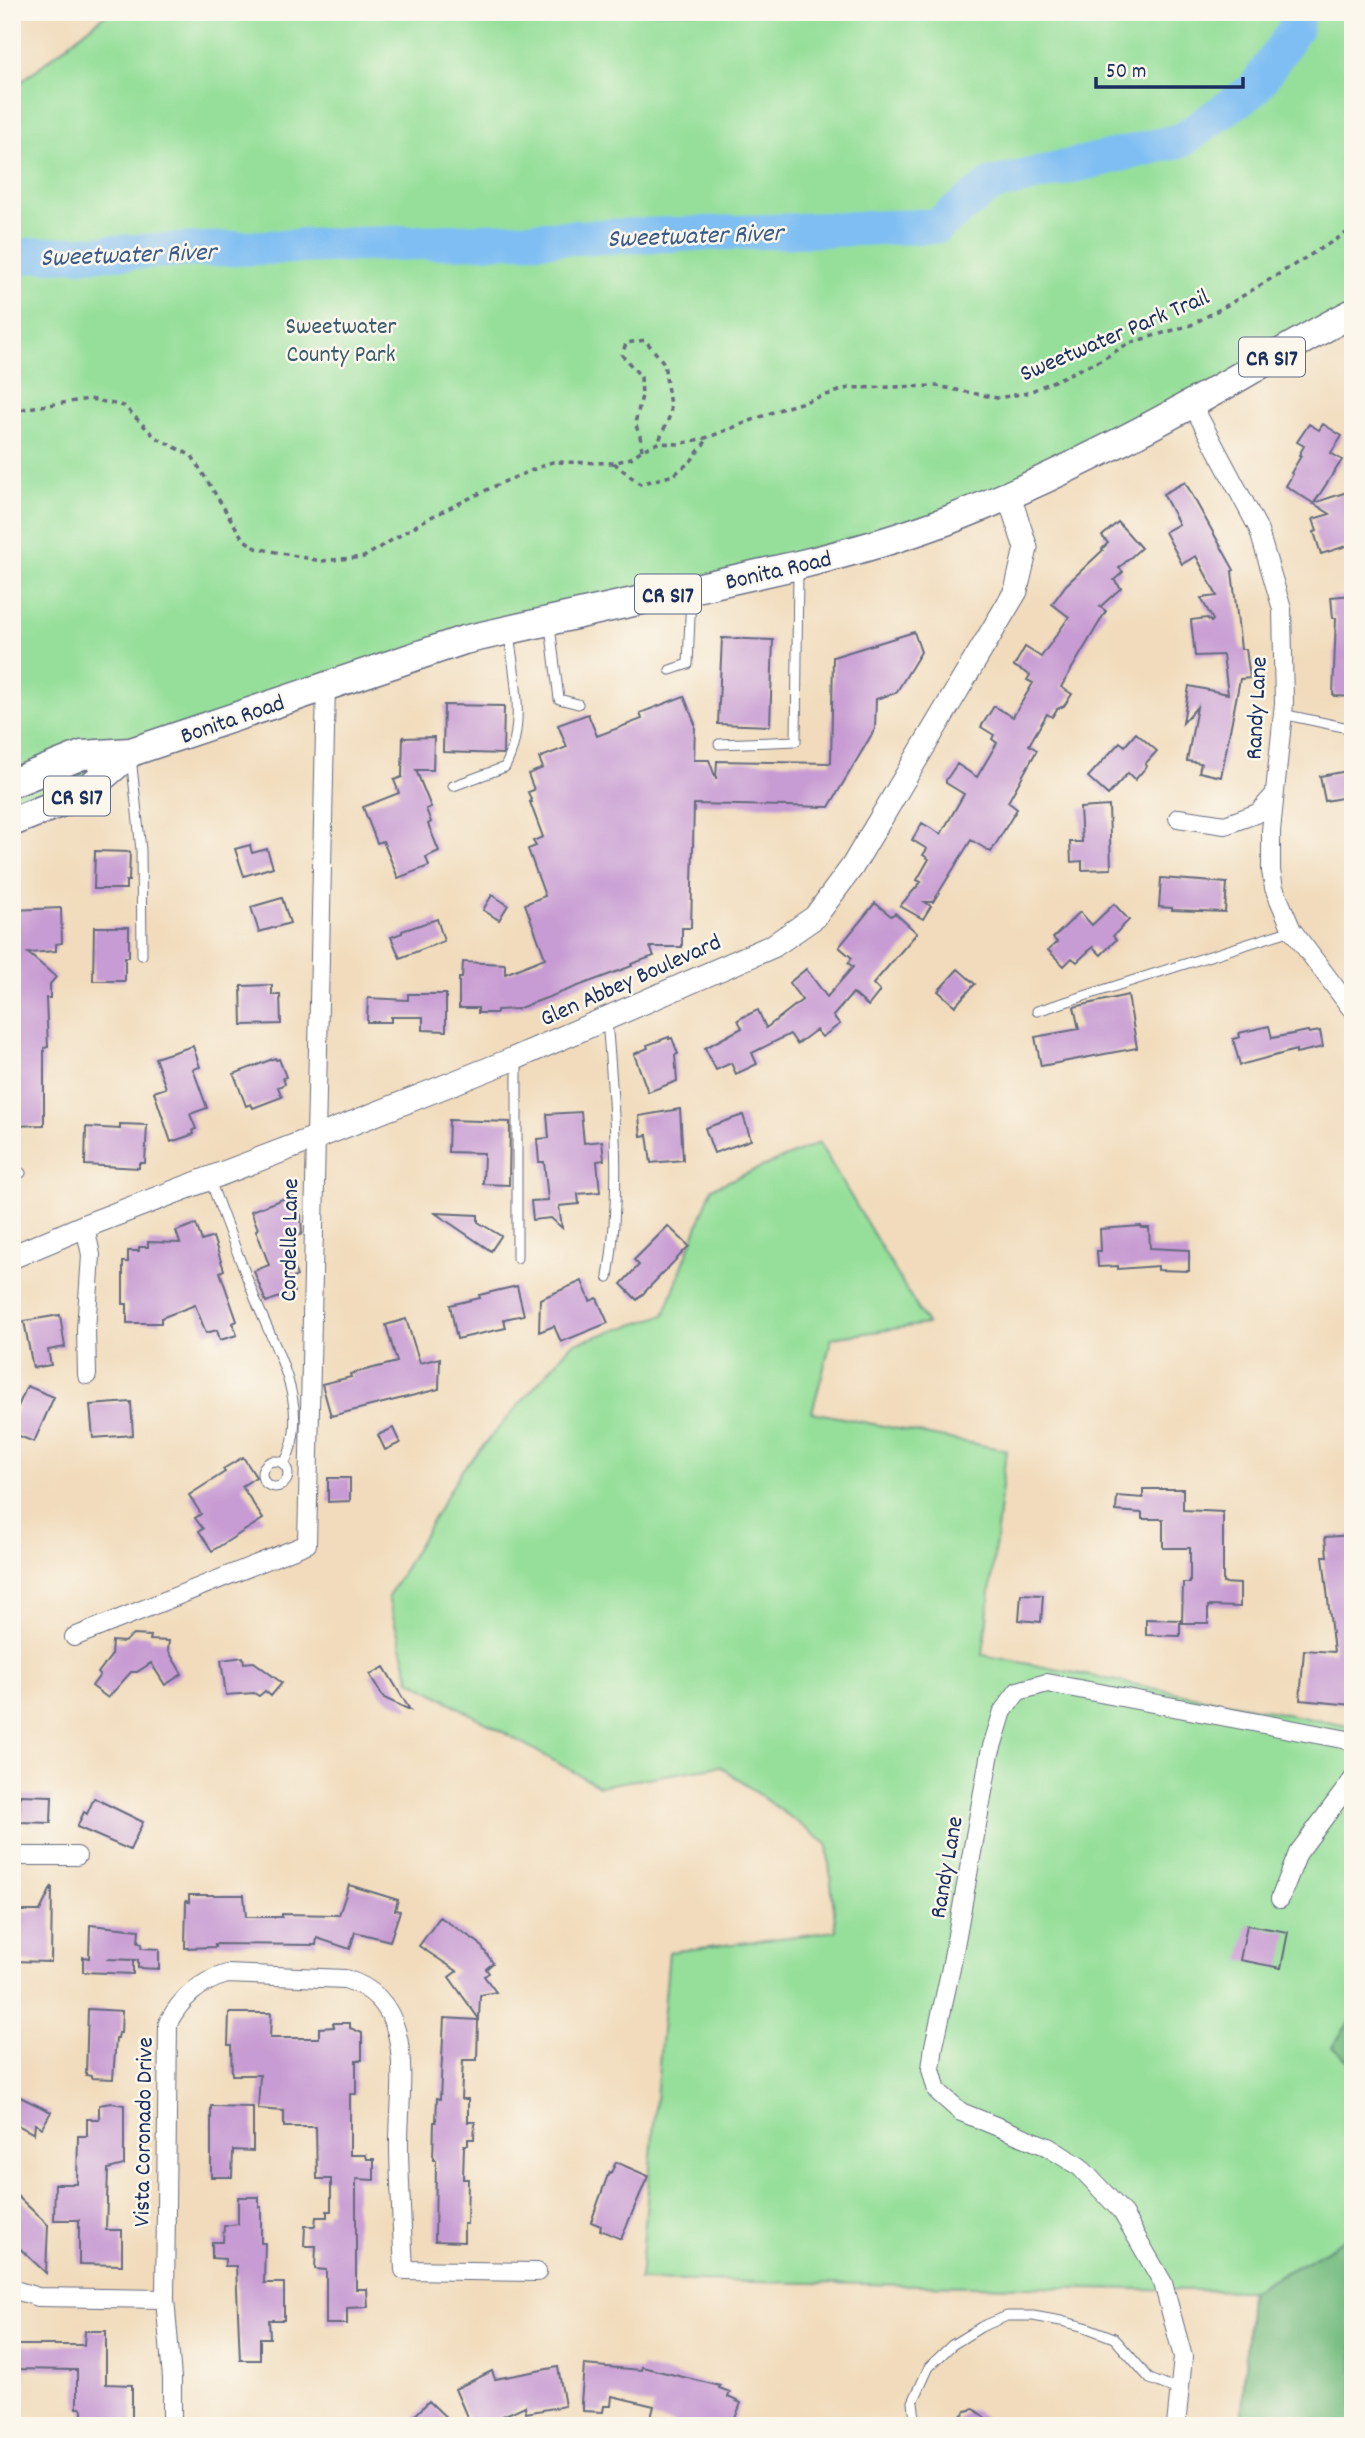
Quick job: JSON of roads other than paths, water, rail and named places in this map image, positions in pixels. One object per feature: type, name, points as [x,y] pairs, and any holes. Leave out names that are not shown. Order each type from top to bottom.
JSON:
[{"type":"main road","name":"Bonita Road","points":[[12,783],[82,755],[131,752],[464,640],[798,565],[944,522],[1009,496],[1085,459],[1192,404],[1320,329],[1353,313]]},
{"type":"main road","name":"Bonita Road","points":[[12,822],[82,794],[131,752]]},
{"type":"street","name":"Randy Lane","points":[[1192,404],[1258,528],[1282,609],[1282,714],[1271,831],[1271,871],[1274,888],[1292,930],[1353,1010]]},
{"type":"street","name":"Glen Abbey Boulevard","points":[[12,1258],[85,1226],[517,1058],[773,946],[815,917],[852,867],[1016,590],[1026,548],[1009,496]]},
{"type":"street","name":"Cordelle Lane","points":[[74,1637],[307,1544],[326,686]]},
{"type":"street","points":[[1178,818],[1225,825],[1258,813],[1274,795]]},
{"type":"street","points":[[85,1226],[91,1255],[86,1330],[87,1375]]},
{"type":"street","name":"Randy Lane","points":[[1176,2426],[1183,2357],[1163,2283],[1122,2212],[1080,2167],[1048,2147],[961,2112],[936,2091],[931,2069],[934,2046],[990,1753],[1003,1711],[1018,1691],[1047,1683],[1353,1741]]},
{"type":"street","points":[[1280,1899],[1298,1853],[1353,1779]]},
{"type":"street","points":[[12,1856],[77,1856]]},
{"type":"street","name":"Vista Coronado Drive","points":[[172,2426],[172,2378],[165,2300],[168,2023],[174,2010],[195,1988],[227,1974],[345,1979],[369,1989],[387,2008],[393,2020],[402,2064],[398,2149],[404,2270],[537,2272]]},
{"type":"street","points":[[12,2289],[38,2297],[165,2300]]},
{"type":"lane","points":[[719,744],[796,741],[798,565]]},
{"type":"lane","points":[[670,670],[688,664],[691,589]]},
{"type":"lane","points":[[550,621],[559,699],[578,704]]},
{"type":"lane","points":[[453,786],[505,767],[512,754],[517,732],[515,682],[508,630]]},
{"type":"lane","points":[[1282,714],[1353,729]]},
{"type":"lane","points":[[131,752],[141,850],[142,955]]},
{"type":"lane","points":[[1037,1011],[1292,930]]},
{"type":"lane","points":[[607,1018],[615,1121],[613,1244],[608,1277]]},
{"type":"lane","points":[[517,1058],[517,1258]]},
{"type":"lane","points":[[209,1178],[288,1379],[295,1427],[293,1448],[284,1464]]},
{"type":"lane","points":[[916,2426],[913,2402],[929,2367],[951,2345],[981,2327],[1007,2316],[1033,2316],[1061,2321],[1114,2338],[1150,2379],[1180,2392]]},
{"type":"waterway","name":"Sweetwater River","points":[[12,261],[31,255],[937,226],[991,185],[1182,140],[1254,89],[1295,29],[1298,12]]},
{"type":"park label","name":"Sweetwater County Park","points":[[341,339]]}]
